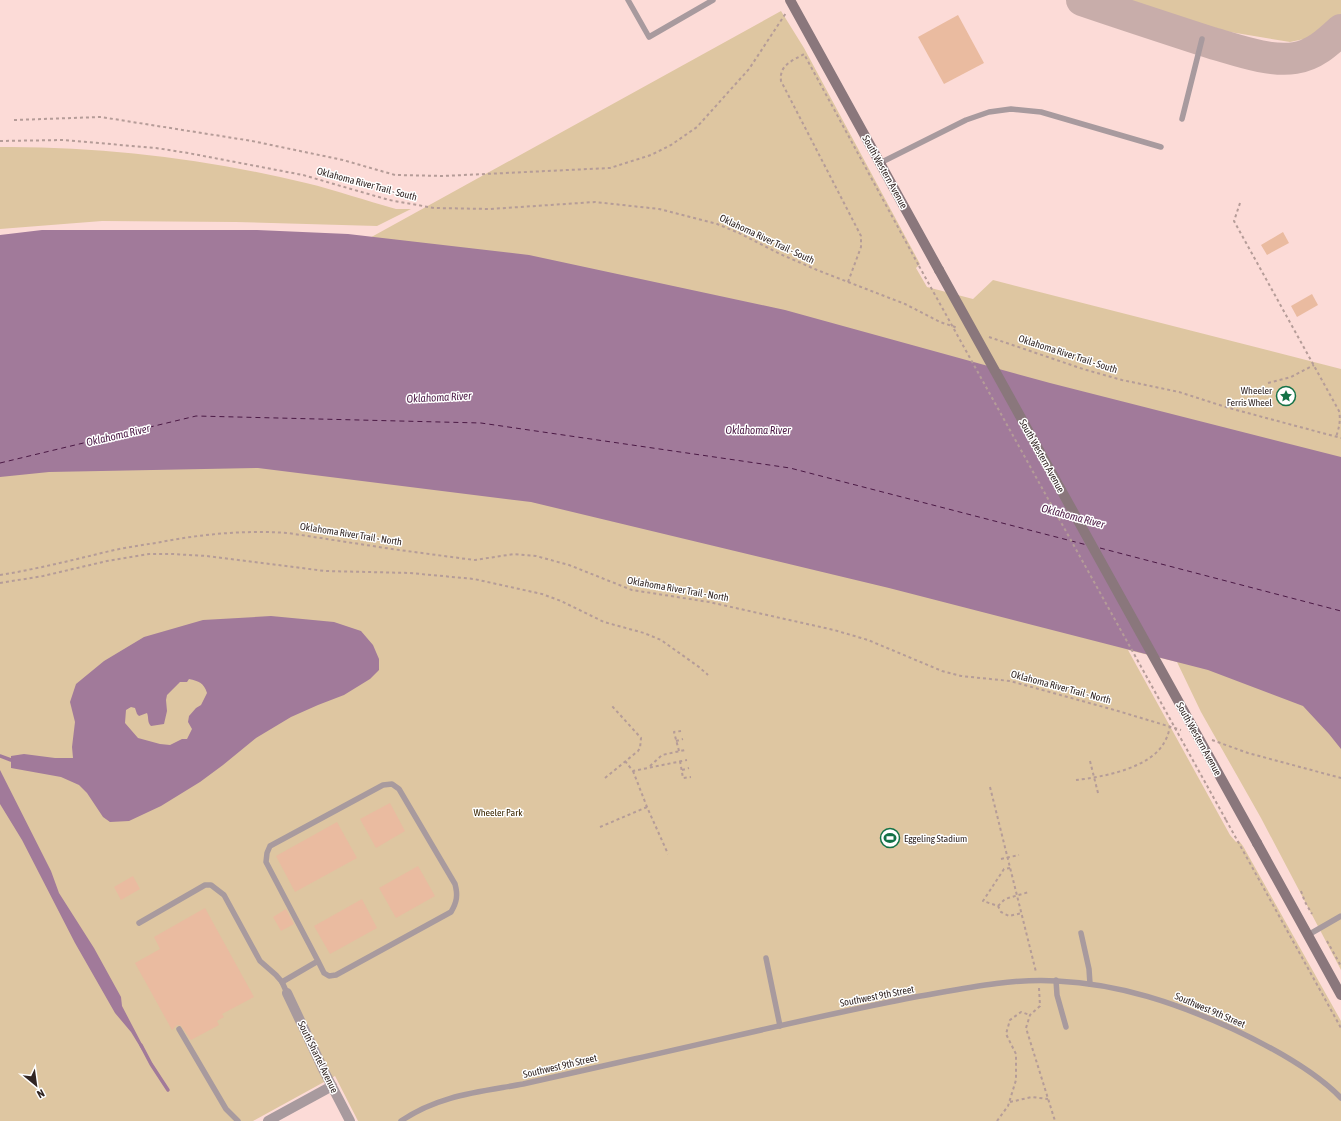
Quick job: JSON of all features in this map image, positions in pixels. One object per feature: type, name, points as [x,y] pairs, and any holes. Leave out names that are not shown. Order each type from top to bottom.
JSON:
[{"type":"main road","name":"South Western Avenue","points":[[791,2],[1341,995]]},
{"type":"street","name":"South Shartel Avenue","points":[[287,993],[350,1121]]},
{"type":"street","points":[[268,1121],[332,1086]]},
{"type":"lane","points":[[628,0],[649,37],[713,0]]},
{"type":"lane","points":[[1182,119],[1202,40]]},
{"type":"lane","points":[[880,163],[966,120],[989,112],[1011,109],[1041,112],[1161,147]]},
{"type":"lane","points":[[383,784],[392,784],[399,789],[455,884],[457,894],[456,904],[451,912],[336,974],[329,976],[324,973],[318,961],[266,862],[267,853],[270,846],[383,784]]},
{"type":"lane","points":[[139,923],[205,885],[211,885],[224,895],[260,961],[282,982],[287,993]]},
{"type":"lane","points":[[1308,935],[1341,916]]},
{"type":"lane","points":[[1081,933],[1089,969],[1090,984]]},
{"type":"lane","points":[[766,958],[780,1026]]},
{"type":"lane","points":[[282,982],[318,961]]},
{"type":"lane","name":"Southwest 9th Street","points":[[401,1121],[420,1109],[449,1098],[526,1083],[864,1007],[960,989],[1038,980],[1056,980],[1090,984],[1136,992],[1160,999],[1217,1022],[1277,1051],[1306,1070],[1341,1098]]},
{"type":"lane","points":[[1056,980],[1057,995],[1066,1027]]},
{"type":"lane","points":[[179,1029],[226,1109],[238,1121]]},
{"type":"path","points":[[14,120],[100,118],[252,141],[343,160],[395,174],[443,176],[610,168],[651,155],[671,145],[697,127],[749,69],[791,2]]},
{"type":"path","points":[[848,282],[861,247],[861,236],[781,81],[781,72],[785,65],[804,54],[918,266],[1341,1028]]},
{"type":"path","name":"Oklahoma River Trail - South","points":[[0,141],[63,140],[156,148],[303,175],[389,200],[434,208],[496,209],[595,202],[659,209],[717,224],[740,233],[801,263],[905,304],[940,322],[962,329]]},
{"type":"path","points":[[1240,203],[1234,221],[1339,411],[1341,417],[1336,437]]},
{"type":"path","name":"Oklahoma River Trail - South","points":[[984,335],[1083,369],[1122,380],[1179,392],[1229,408],[1341,438]]},
{"type":"path","points":[[1268,383],[1291,377],[1314,365]]},
{"type":"path","name":"Oklahoma River Trail - North","points":[[0,575],[40,568],[110,551],[174,539],[238,533],[288,533],[475,560],[524,554],[555,560],[632,590],[709,602],[834,630],[868,640],[942,671],[961,676],[1010,681],[1185,731]]},
{"type":"path","points":[[0,583],[43,576],[114,560],[149,554],[207,556],[325,570],[410,573],[474,579],[542,594],[561,601],[604,622],[644,633],[662,640],[708,675]]},
{"type":"path","points":[[605,778],[638,751],[641,738],[612,706]]},
{"type":"path","points":[[1076,780],[1122,770],[1145,760],[1165,741],[1170,726]]},
{"type":"path","points":[[679,751],[674,732],[681,731]]},
{"type":"path","points":[[676,741],[683,739]]},
{"type":"path","points":[[1208,739],[1248,753],[1341,778]]},
{"type":"path","points":[[649,767],[662,755],[685,750]]},
{"type":"path","points":[[633,771],[687,760]]},
{"type":"path","points":[[680,761],[683,778],[691,777]]},
{"type":"path","points":[[1090,761],[1098,793]]},
{"type":"path","points":[[625,762],[633,771],[668,854]]},
{"type":"path","points":[[682,770],[689,768]]},
{"type":"path","points":[[990,787],[1038,980],[1040,1006],[1030,1015],[1026,1028],[1055,1121]]},
{"type":"path","points":[[600,827],[647,806]]},
{"type":"path","points":[[1001,859],[1019,855]]},
{"type":"path","points":[[1010,868],[1004,869],[983,901],[998,906],[1001,912],[1009,916],[1022,913]]},
{"type":"path","points":[[1302,891],[1305,902],[1312,914]]},
{"type":"path","points":[[998,906],[1005,899],[1028,892]]},
{"type":"path","points":[[1327,941],[1341,966]]},
{"type":"path","points":[[997,1121],[1010,1102],[1016,1080],[1016,1054],[1006,1034],[1010,1020],[1021,1012],[1030,1015]]},
{"type":"path","points":[[1010,1102],[1032,1097],[1048,1099]]},
{"type":"green space","points":[[1116,0],[1341,0],[1341,14],[1309,38],[1290,42],[1194,26]]},
{"type":"green space","name":"Wheeler Park","points":[[781,11],[804,48],[920,264],[916,268],[927,287],[973,299],[993,280],[1341,369],[1341,970],[1261,818],[1201,712],[1177,662],[1128,650],[1230,835],[1236,842],[1239,841],[1243,846],[1341,1021],[1341,1121],[358,1121],[335,1076],[253,1121],[0,1121],[0,442]]},
{"type":"green space","points":[[0,147],[77,149],[192,161],[230,167],[306,183],[396,209],[411,209],[377,226],[236,222],[102,221],[0,229]]},
{"type":"water","name":"Oklahoma River","points":[[42,230],[257,230],[348,234],[529,255],[785,310],[1050,383],[1341,457],[1341,749],[1303,706],[1208,670],[889,588],[531,502],[258,468],[49,472],[0,477],[0,235]]},
{"type":"water","points":[[271,616],[334,622],[361,631],[373,645],[379,659],[379,670],[370,679],[344,695],[291,717],[256,738],[200,782],[161,806],[129,821],[110,822],[103,817],[87,793],[79,785],[61,777],[11,768],[11,756],[24,754],[55,758],[73,758],[72,747],[75,722],[70,702],[76,684],[104,661],[144,637],[203,620]],"holes":[[[189,679],[203,685],[207,693],[201,705],[189,716],[188,722],[192,729],[187,739],[182,739],[170,745],[138,738],[125,723],[126,710],[131,707],[135,708],[139,716],[147,713],[151,726],[164,724],[167,711],[167,695],[180,682],[187,682]]]},
{"type":"water","points":[[0,770],[51,871],[59,893],[94,948],[121,997],[122,1006],[144,1048],[142,1050],[131,1032],[115,1013],[75,943],[22,840],[0,804]]},
{"type":"building","points":[[958,15],[984,63],[944,84],[918,37]]},
{"type":"building","points":[[1283,232],[1289,243],[1267,255],[1261,245]]},
{"type":"building","points":[[1312,294],[1318,305],[1297,317],[1291,306]]},
{"type":"building","points":[[390,803],[405,831],[376,848],[360,819]]},
{"type":"building","points":[[337,822],[357,858],[295,892],[276,856]]},
{"type":"building","points":[[418,866],[435,896],[396,918],[379,888]]},
{"type":"building","points":[[133,876],[140,889],[121,900],[114,887]]},
{"type":"building","points":[[362,899],[377,928],[330,954],[314,926]]},
{"type":"building","points":[[205,908],[254,997],[222,1014],[224,1017],[217,1021],[219,1025],[191,1040],[181,1026],[177,1025],[172,1030],[135,963],[160,949],[154,937]]},
{"type":"building","points":[[286,909],[294,924],[281,931],[273,917]]},
{"type":"waterway","points":[[0,756],[11,760]]},
{"type":"waterway","points":[[141,1045],[151,1064],[168,1090]]},
{"type":"ferry route","points":[[0,463],[196,416],[481,423],[790,468],[1087,545]]},
{"type":"ferry route","points":[[1100,548],[1341,611]]},
{"type":"taxiway","points":[[1082,0],[1212,43],[1264,57],[1285,59],[1308,54],[1325,44],[1341,30]]},
{"type":"place","name":"Wheeler Ferris Wheel","points":[[1286,396]]},
{"type":"place","name":"Eggeling Stadium","points":[[890,838]]}]
